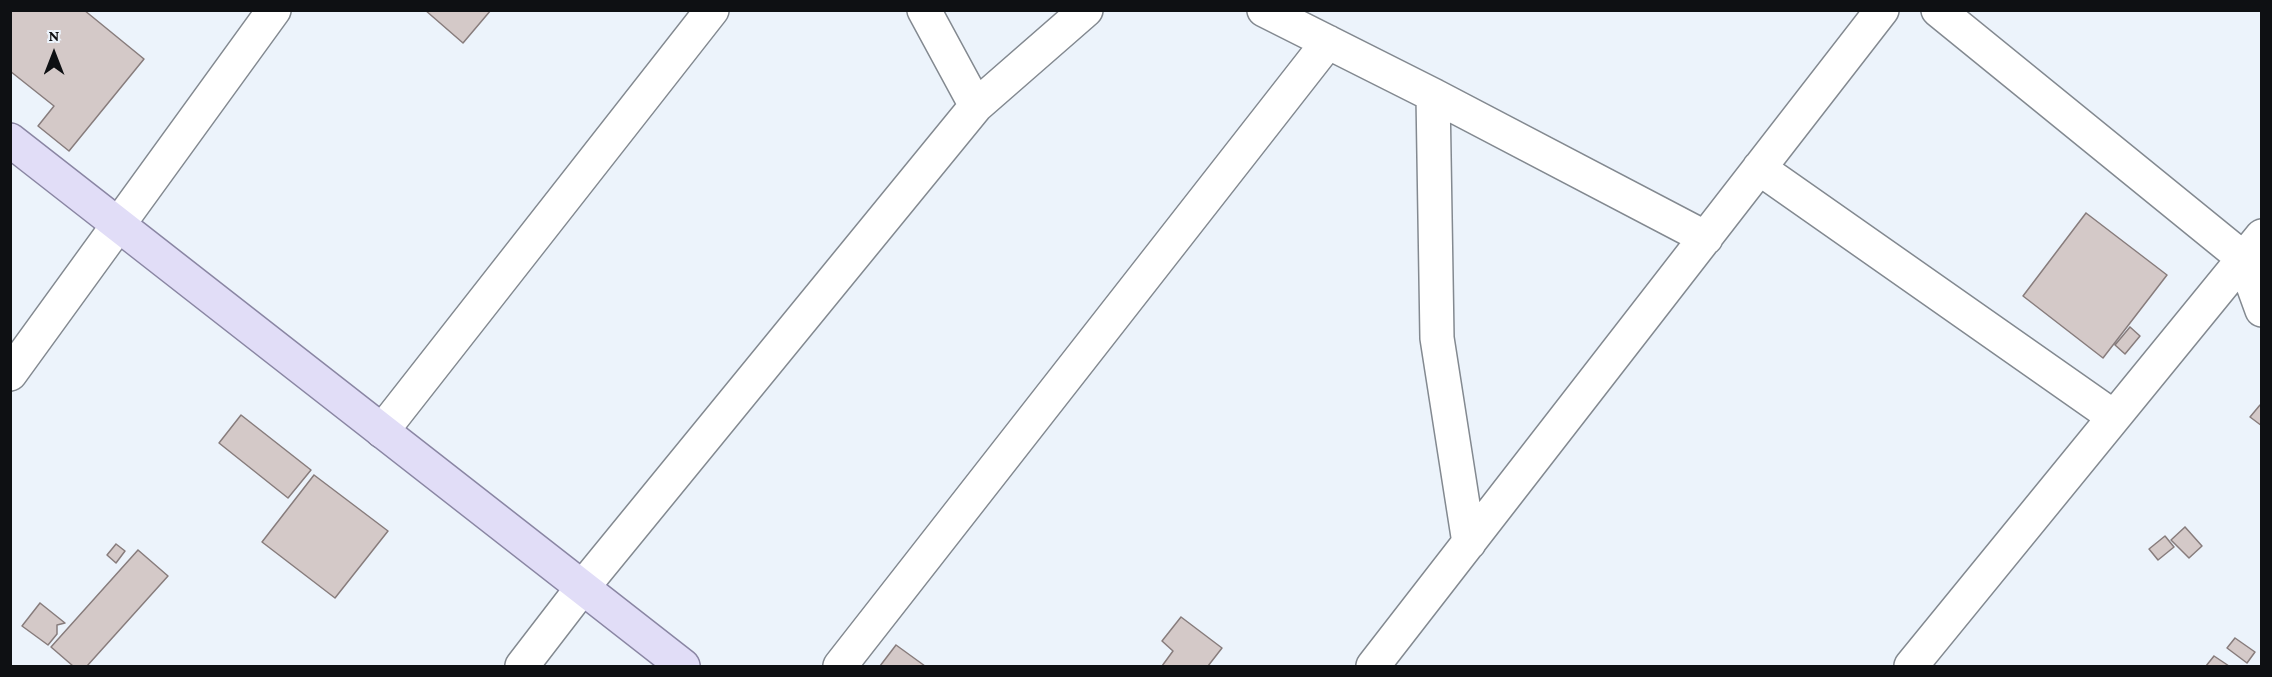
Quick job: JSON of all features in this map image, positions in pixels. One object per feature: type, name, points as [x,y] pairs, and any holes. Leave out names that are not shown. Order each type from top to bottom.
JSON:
[{"type":"main road","points":[[10,140],[683,666]]},
{"type":"street","points":[[10,374],[273,10]]},
{"type":"street","points":[[382,431],[712,10]]},
{"type":"street","points":[[924,10],[976,106]]},
{"type":"street","points":[[522,666],[582,588],[976,106],[1086,10]]},
{"type":"street","points":[[1263,10],[1433,94],[1706,237]]},
{"type":"street","points":[[1373,666],[1882,10]]},
{"type":"street","points":[[1938,10],[2252,247],[2262,310]]},
{"type":"street","points":[[840,666],[1328,42]]},
{"type":"street","points":[[1433,94],[1437,338],[1469,543]]},
{"type":"street","points":[[1759,168],[2114,417]]},
{"type":"street","points":[[1911,666],[2252,247]]},
{"type":"building","points":[[10,10],[84,10],[144,59],[69,151],[38,126],[54,106],[10,71]]},
{"type":"building","points":[[425,10],[491,10],[463,43]]},
{"type":"building","points":[[2086,213],[2167,275],[2103,358],[2023,296]]},
{"type":"building","points":[[2130,327],[2140,336],[2125,354],[2115,345]]},
{"type":"building","points":[[2260,405],[2262,406],[2262,426],[2250,417]]},
{"type":"building","points":[[241,415],[311,470],[288,498],[219,443]]},
{"type":"building","points":[[314,475],[388,531],[335,598],[262,542]]},
{"type":"building","points":[[2185,527],[2202,546],[2189,558],[2171,540]]},
{"type":"building","points":[[2165,536],[2174,547],[2158,560],[2149,549]]},
{"type":"building","points":[[116,544],[125,551],[116,563],[107,555]]},
{"type":"building","points":[[138,550],[168,576],[87,666],[73,666],[51,647]]},
{"type":"building","points":[[40,603],[65,623],[57,625],[57,634],[48,645],[22,626]]},
{"type":"building","points":[[1181,617],[1222,648],[1208,666],[1162,666],[1173,651],[1162,641]]},
{"type":"building","points":[[2235,638],[2255,652],[2247,663],[2227,648]]},
{"type":"building","points":[[896,645],[925,666],[880,666]]},
{"type":"building","points":[[2214,656],[2229,666],[2206,666]]}]
